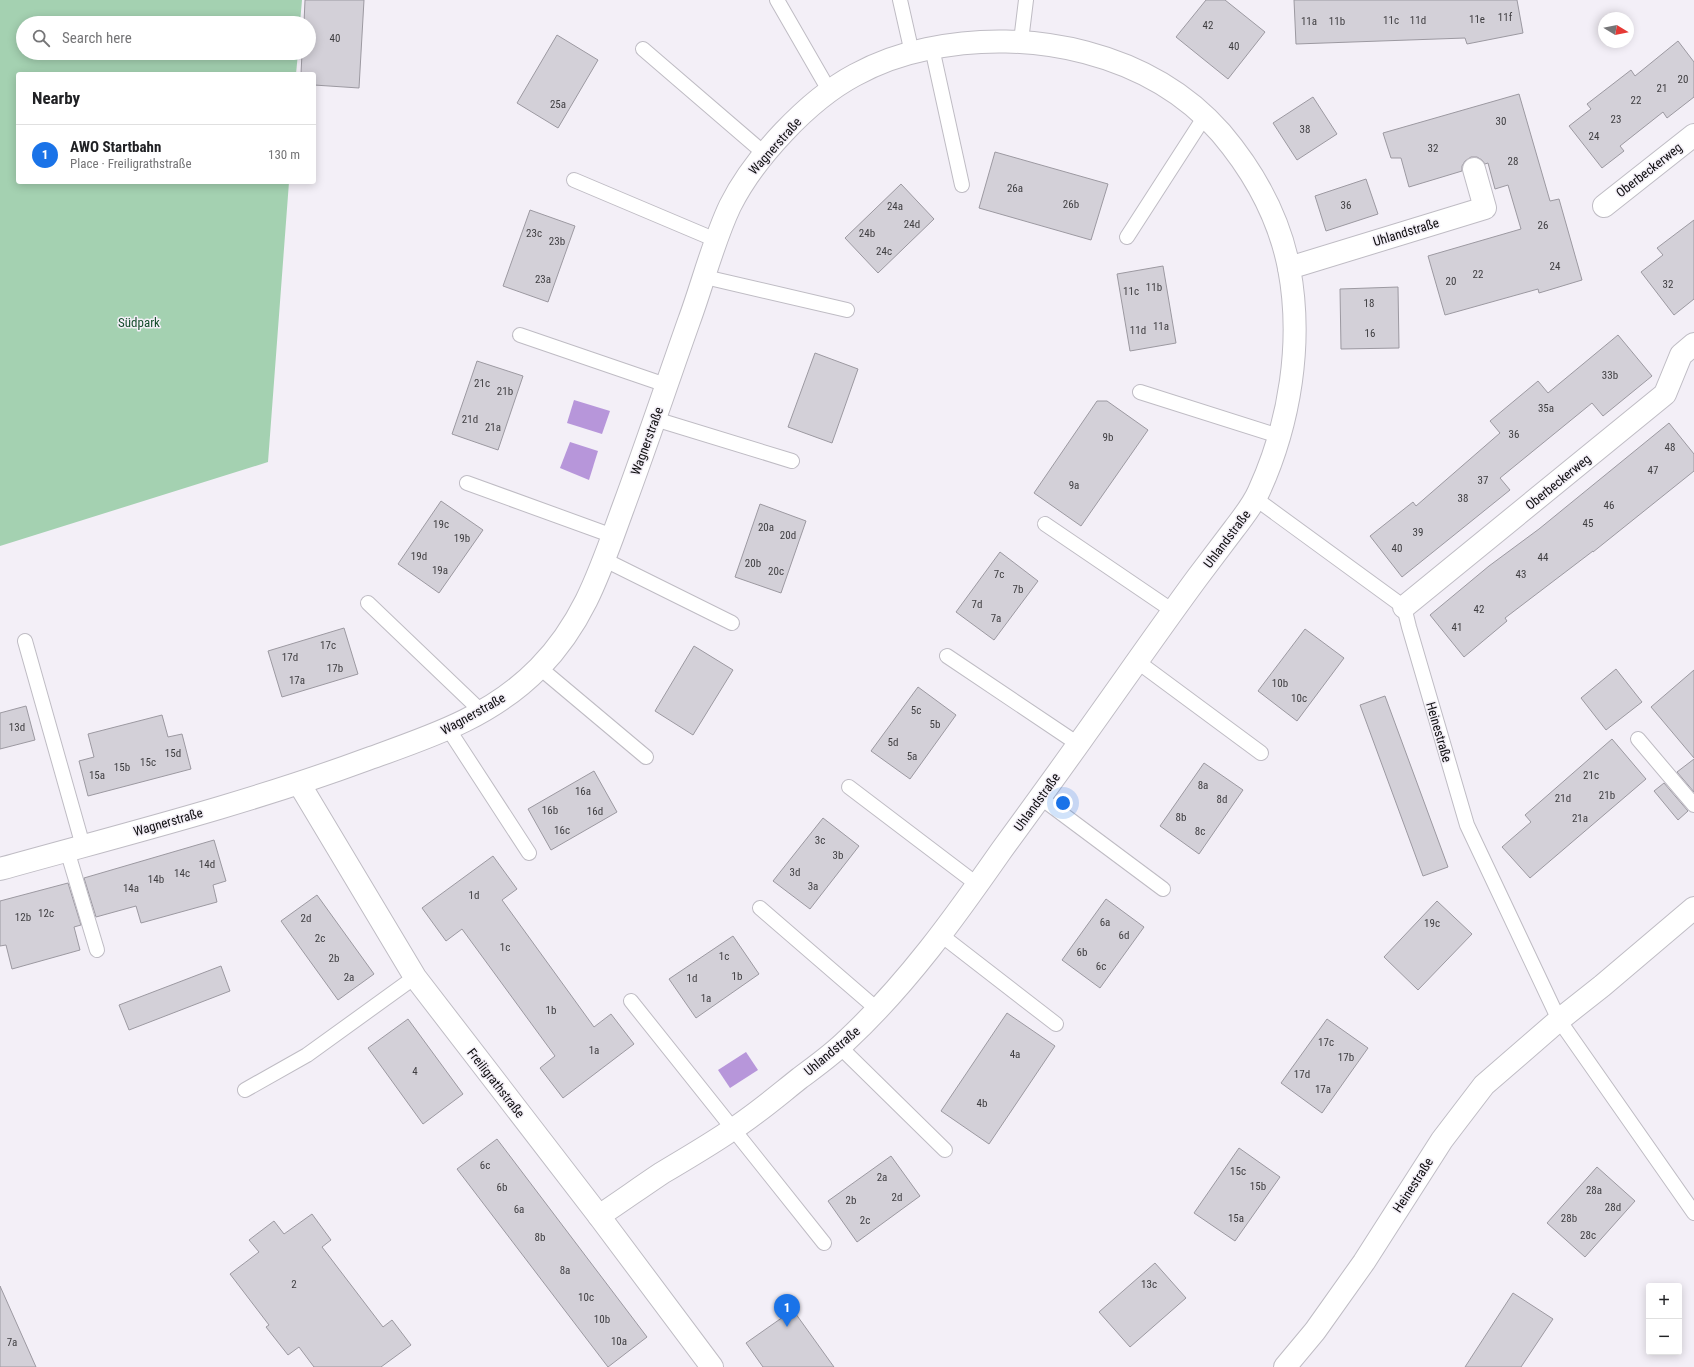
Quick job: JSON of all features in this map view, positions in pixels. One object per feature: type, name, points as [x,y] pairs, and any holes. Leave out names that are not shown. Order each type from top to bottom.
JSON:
[{"type":"street","name":"Wagnerstraße","points":[[0,869],[300,784],[449,730],[482,712],[513,692],[540,668],[562,642],[587,602],[605,560],[705,277],[716,240],[729,208],[747,177],[765,154],[798,118],[851,77],[882,63],[922,50],[980,42],[1021,41],[1064,47],[1104,57],[1155,80],[1183,98],[1205,116],[1225,138]]},
{"type":"street","name":"Oberbeckerweg","points":[[1604,206],[1694,135]]},
{"type":"street","name":"Uhlandstraße","points":[[599,1216],[659,1176],[734,1130],[840,1047],[878,1010],[941,935],[978,885],[1138,662],[1173,610],[1256,499],[1279,436],[1287,400],[1294,354],[1293,308],[1289,268],[1279,230],[1265,198],[1248,169],[1225,138]]},
{"type":"street","name":"Uhlandstraße","points":[[1289,268],[1485,208],[1474,169]]},
{"type":"street","name":"Oberbeckerweg","points":[[1404,607],[1665,394],[1681,355],[1694,344]]},
{"type":"street","name":"Freiligrathstraße","points":[[300,784],[415,977],[599,1216],[712,1367]]},
{"type":"street","name":"Heinestraße","points":[[1285,1367],[1315,1331],[1364,1262],[1442,1140],[1484,1085],[1559,1020],[1602,986],[1694,908]]},
{"type":"lane","points":[[777,0],[830,92]]},
{"type":"lane","points":[[900,0],[922,50],[962,185]]},
{"type":"lane","points":[[1021,41],[1026,0]]},
{"type":"lane","points":[[643,49],[765,154]]},
{"type":"lane","points":[[1127,237],[1205,116]]},
{"type":"lane","points":[[574,180],[716,240]]},
{"type":"lane","points":[[705,277],[847,310]]},
{"type":"lane","points":[[520,335],[666,385]]},
{"type":"lane","points":[[1140,392],[1279,436]]},
{"type":"lane","points":[[655,419],[792,461]]},
{"type":"lane","points":[[468,482],[613,536]]},
{"type":"lane","points":[[1256,499],[1404,607]]},
{"type":"lane","points":[[1045,524],[1173,610]]},
{"type":"lane","points":[[605,560],[732,623]]},
{"type":"lane","points":[[368,603],[482,712]]},
{"type":"lane","name":"Heinestraße","points":[[1404,607],[1466,825],[1559,1020],[1694,1213]]},
{"type":"lane","points":[[25,641],[75,848],[97,950]]},
{"type":"lane","points":[[947,656],[1078,744]]},
{"type":"lane","points":[[1138,662],[1261,753]]},
{"type":"lane","points":[[540,668],[646,757]]},
{"type":"lane","points":[[449,730],[529,853]]},
{"type":"lane","points":[[1638,739],[1694,805]]},
{"type":"lane","points":[[848,787],[978,885]]},
{"type":"lane","points":[[1041,798],[1163,889]]},
{"type":"lane","points":[[760,908],[878,1010]]},
{"type":"lane","points":[[941,935],[1056,1024]]},
{"type":"lane","points":[[245,1090],[307,1055],[415,977]]},
{"type":"lane","points":[[631,1001],[824,1243]]},
{"type":"lane","points":[[840,1047],[945,1150]]},
{"type":"green space","name":"Südpark","points":[[0,0],[302,0],[301,16],[16,16],[16,60],[297,60],[296,72],[16,72],[16,184],[289,184],[268,462],[0,546]]},
{"type":"shaded area","points":[[574,400],[610,411],[602,434],[567,423]]},
{"type":"shaded area","points":[[570,442],[598,451],[589,480],[560,468]]},
{"type":"shaded area","points":[[746,1052],[758,1070],[730,1088],[718,1070]]},
{"type":"building","points":[[305,0],[364,0],[359,88],[316,85],[316,72],[301,72],[302,60],[316,60],[316,16],[304,16]]},
{"type":"building","points":[[1206,0],[1225,0],[1265,32],[1228,79],[1176,37]]},
{"type":"building","points":[[1294,0],[1517,0],[1523,33],[1467,44],[1465,38],[1296,44]]},
{"type":"building","points":[[557,35],[598,60],[558,128],[517,103]]},
{"type":"building","points":[[1678,41],[1694,62],[1694,97],[1667,118],[1663,112],[1620,146],[1624,151],[1602,168],[1569,126],[1591,109],[1587,104],[1631,70],[1635,76]]},
{"type":"building","points":[[1519,94],[1550,201],[1559,199],[1582,280],[1539,293],[1538,289],[1445,315],[1428,256],[1521,229],[1508,185],[1495,189],[1488,163],[1485,164],[1477,157],[1471,157],[1465,161],[1462,166],[1462,171],[1409,187],[1401,158],[1391,158],[1383,133]]},
{"type":"building","points":[[1313,97],[1337,134],[1297,160],[1273,123]]},
{"type":"building","points":[[995,152],[1108,184],[1091,240],[979,208]]},
{"type":"building","points":[[1366,179],[1378,214],[1326,231],[1315,196]]},
{"type":"building","points":[[901,184],[934,219],[878,273],[845,238]]},
{"type":"building","points":[[530,210],[575,226],[548,302],[503,286]]},
{"type":"building","points":[[1694,220],[1694,299],[1674,315],[1641,272],[1663,255],[1657,248]]},
{"type":"building","points":[[1163,266],[1176,343],[1130,351],[1117,274]]},
{"type":"building","points":[[1398,287],[1399,348],[1341,349],[1340,289]]},
{"type":"building","points":[[1618,335],[1652,376],[1603,416],[1592,403],[1500,478],[1510,490],[1402,577],[1370,536],[1413,502],[1416,506],[1500,433],[1490,421],[1538,381],[1548,393]]},
{"type":"building","points":[[815,353],[858,369],[832,443],[788,427]]},
{"type":"building","points":[[477,361],[523,376],[498,450],[452,434]]},
{"type":"building","points":[[1097,401],[1107,401],[1148,430],[1081,526],[1034,493]]},
{"type":"building","points":[[1669,423],[1694,454],[1694,471],[1593,552],[1505,618],[1507,621],[1464,657],[1430,615],[1489,566],[1539,529]]},
{"type":"building","points":[[441,501],[483,530],[439,593],[398,564]]},
{"type":"building","points":[[760,504],[806,521],[781,593],[735,577]]},
{"type":"building","points":[[1000,552],[1038,581],[994,640],[956,612]]},
{"type":"building","points":[[344,628],[358,674],[282,697],[268,651]]},
{"type":"building","points":[[1305,629],[1344,658],[1297,721],[1258,691]]},
{"type":"building","points":[[694,646],[733,670],[693,735],[655,711]]},
{"type":"building","points":[[1616,669],[1642,702],[1606,730],[1581,698]]},
{"type":"building","points":[[1694,670],[1694,758],[1651,707]]},
{"type":"building","points":[[918,687],[956,715],[910,779],[871,751]]},
{"type":"building","points":[[1385,696],[1448,867],[1423,876],[1360,705]]},
{"type":"building","points":[[26,706],[35,740],[0,749],[0,713]]},
{"type":"building","points":[[162,715],[168,737],[182,734],[191,769],[88,796],[79,761],[94,757],[88,734]]},
{"type":"building","points":[[1612,739],[1646,779],[1530,878],[1502,847],[1531,822],[1525,815]]},
{"type":"building","points":[[1694,759],[1694,792],[1677,772]]},
{"type":"building","points":[[1204,763],[1243,790],[1199,854],[1160,826]]},
{"type":"building","points":[[594,771],[617,812],[551,850],[528,809]]},
{"type":"building","points":[[1664,783],[1688,811],[1678,820],[1654,791]]},
{"type":"building","points":[[823,818],[859,846],[810,909],[773,881]]},
{"type":"building","points":[[214,840],[226,881],[213,885],[217,902],[141,923],[136,906],[96,917],[84,878]]},
{"type":"building","points":[[493,856],[517,889],[502,900],[594,1027],[611,1014],[634,1044],[563,1098],[540,1068],[555,1056],[462,929],[446,941],[422,908]]},
{"type":"building","points":[[68,883],[81,925],[74,927],[80,950],[12,969],[6,945],[0,946],[0,901]]},
{"type":"building","points":[[317,895],[374,974],[338,1000],[281,921]]},
{"type":"building","points":[[1106,899],[1144,927],[1100,988],[1062,960]]},
{"type":"building","points":[[1437,901],[1472,934],[1418,990],[1384,957]]},
{"type":"building","points":[[733,936],[759,974],[696,1018],[669,979]]},
{"type":"building","points":[[221,966],[230,991],[129,1030],[119,1005]]},
{"type":"building","points":[[1007,1013],[1055,1046],[989,1144],[941,1111]]},
{"type":"building","points":[[408,1019],[463,1094],[423,1124],[368,1048]]},
{"type":"building","points":[[1327,1019],[1368,1048],[1322,1113],[1281,1083]]},
{"type":"building","points":[[497,1139],[647,1337],[608,1367],[457,1169]]},
{"type":"building","points":[[1239,1148],[1280,1177],[1235,1241],[1194,1213]]},
{"type":"building","points":[[891,1156],[920,1196],[857,1242],[828,1201]]},
{"type":"building","points":[[1597,1167],[1635,1201],[1585,1257],[1547,1223]]},
{"type":"building","points":[[312,1214],[331,1240],[322,1247],[383,1327],[392,1320],[411,1345],[381,1367],[314,1367],[299,1347],[288,1355],[266,1327],[269,1325],[230,1274],[259,1252],[249,1240],[274,1221],[284,1234]]},
{"type":"building","points":[[1155,1263],[1186,1298],[1130,1347],[1099,1312]]},
{"type":"building","points":[[0,1286],[36,1367],[0,1367]]},
{"type":"building","points":[[1513,1293],[1553,1319],[1521,1367],[1465,1367]]},
{"type":"building","points":[[793,1310],[834,1367],[763,1367],[746,1343]]},
{"type":"place","name":"AWO Startbahn","points":[[787,1327]]}]
